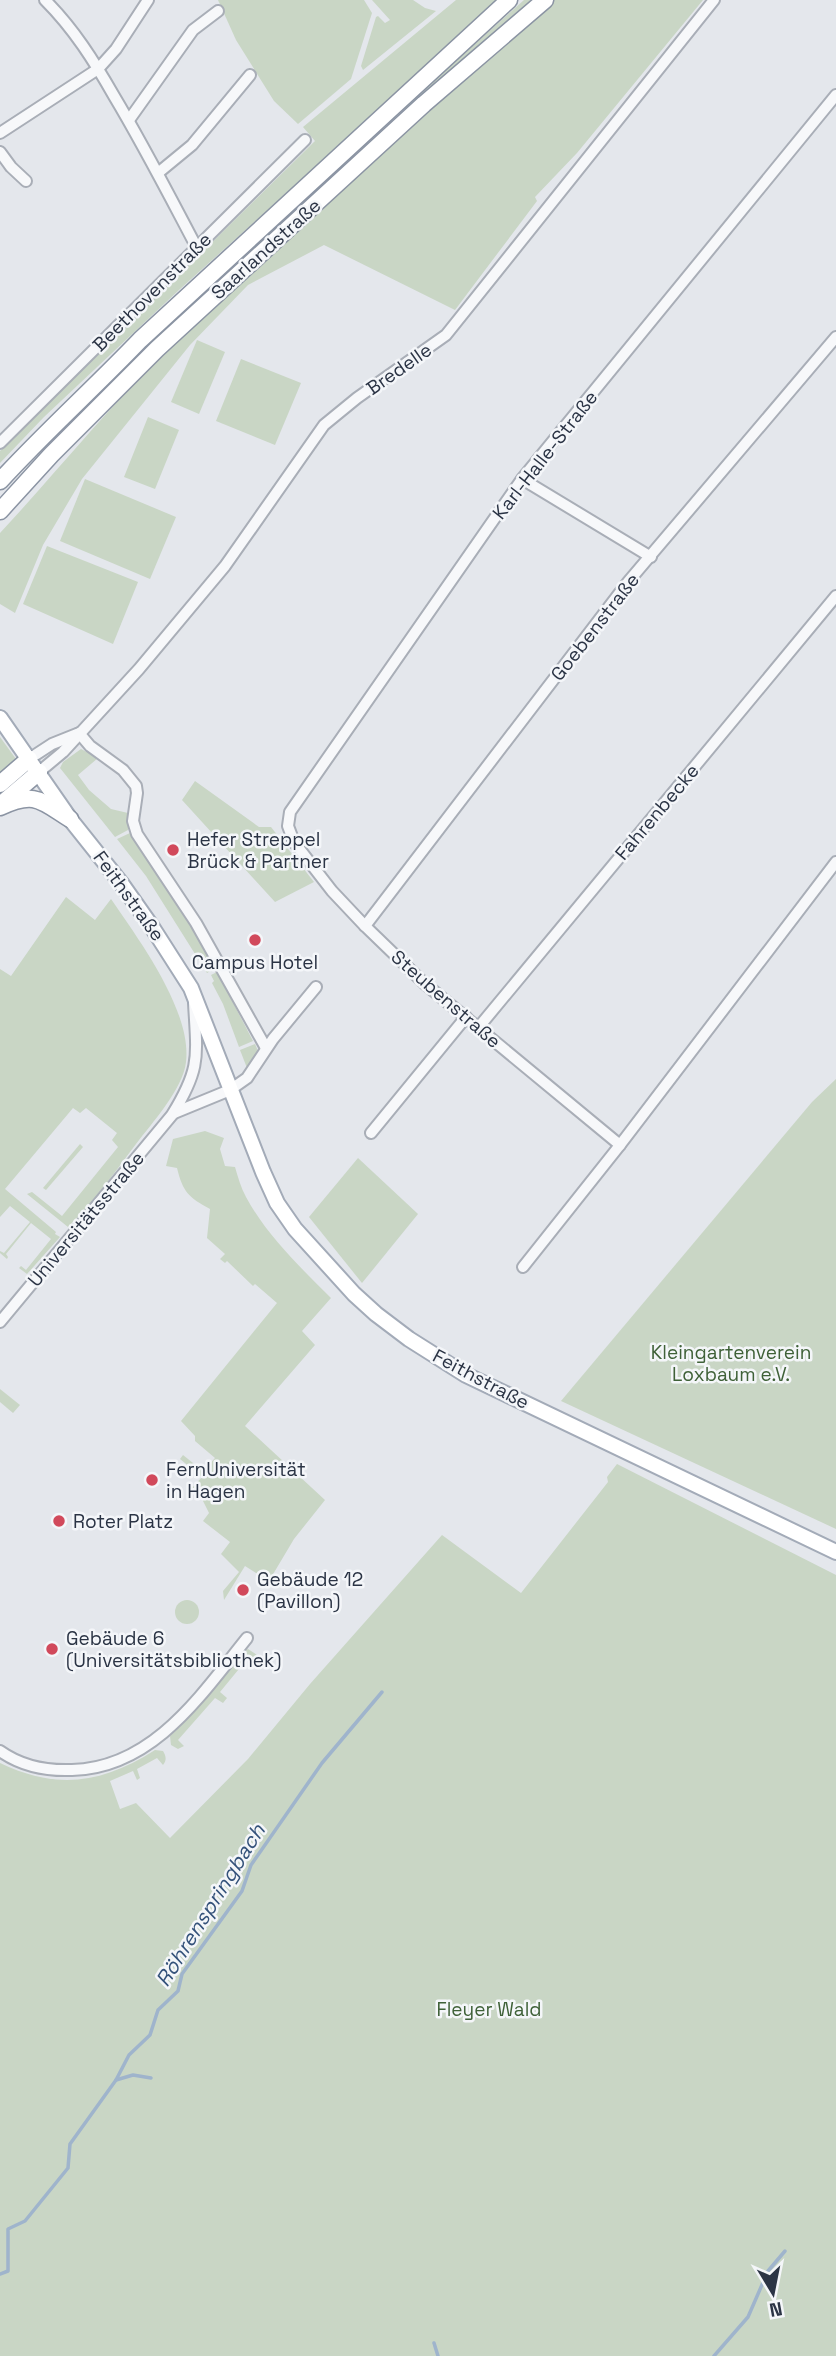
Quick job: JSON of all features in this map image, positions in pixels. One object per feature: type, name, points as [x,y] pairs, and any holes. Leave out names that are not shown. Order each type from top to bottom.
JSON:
[{"type":"highway","name":"Saarlandstraße","points":[[0,481],[140,340],[509,0]]},
{"type":"highway","name":"Saarlandstraße","points":[[0,511],[51,455],[157,349],[424,104],[545,0]]},
{"type":"highway","points":[[0,784],[34,765]]},
{"type":"highway","points":[[0,806],[34,765]]},
{"type":"highway","points":[[0,806],[22,798],[32,798],[70,819]]},
{"type":"main road","name":"Feithstraße","points":[[0,718],[70,819],[137,905],[194,993],[270,1188],[295,1229],[354,1294],[409,1339],[466,1375],[836,1552]]},
{"type":"street","points":[[45,0],[79,38],[129,120],[197,248]]},
{"type":"street","points":[[0,133],[98,69],[116,48],[148,0]]},
{"type":"street","name":"Bredelle","points":[[34,765],[63,752],[139,669],[225,566],[324,425],[357,398],[446,335],[714,0]]},
{"type":"street","points":[[129,120],[193,30],[218,11]]},
{"type":"street","points":[[158,173],[192,145],[250,75]]},
{"type":"street","name":"Karl-Halle-Straße","points":[[291,834],[288,821],[290,811],[522,479],[836,95]]},
{"type":"street","name":"Beethovenstraße","points":[[0,443],[305,140]]},
{"type":"street","points":[[0,152],[26,181]]},
{"type":"street","name":"Goebenstraße","points":[[365,926],[628,582],[836,337]]},
{"type":"street","points":[[522,479],[650,557]]},
{"type":"street","name":"Fahrenbecke","points":[[478,1028],[836,596]]},
{"type":"street","name":"Bredelle","points":[[34,765],[52,744],[79,733]]},
{"type":"street","name":"Feithstraße","points":[[79,733],[90,746],[130,777],[137,793],[133,821],[137,834],[196,923],[266,1048]]},
{"type":"street","name":"Steubenstraße","points":[[291,834],[331,891],[424,983],[620,1145]]},
{"type":"street","points":[[523,1267],[620,1145],[836,862]]},
{"type":"street","points":[[230,1090],[247,1078],[266,1048],[316,986]]},
{"type":"street","name":"Universitätsstraße","points":[[0,1322],[172,1115],[188,1089],[195,1071],[197,1052],[194,993]]},
{"type":"street","points":[[371,1133],[466,1017]]},
{"type":"street","name":"Universitätsstraße","points":[[172,1115],[230,1090]]},
{"type":"street","points":[[0,1751],[36,1768],[59,1771],[81,1770],[122,1760],[157,1740],[247,1638]]},
{"type":"green space","points":[[218,0],[364,0],[372,13],[351,79],[298,124],[274,101],[236,40]]},
{"type":"green space","points":[[372,0],[413,0],[436,11],[363,70],[361,66],[376,17],[385,23],[390,20]]},
{"type":"green space","points":[[456,0],[500,0],[179,290],[44,417],[0,463],[0,451],[315,141],[303,127]]},
{"type":"green space","points":[[524,0],[534,0],[407,111],[403,108]]},
{"type":"green space","points":[[552,0],[703,0],[577,153],[535,197],[537,201],[455,310],[324,245],[248,285],[190,345],[82,479],[43,545],[15,613],[0,604],[0,533],[122,397],[306,217]]},
{"type":"green space","points":[[197,340],[225,352],[199,414],[171,402]]},
{"type":"green space","points":[[241,359],[301,383],[275,445],[216,421]]},
{"type":"green space","points":[[148,417],[179,430],[155,489],[124,477]]},
{"type":"green space","points":[[85,479],[176,517],[150,579],[60,541]]},
{"type":"green space","points":[[47,546],[138,582],[113,644],[23,604]]},
{"type":"green space","points":[[0,737],[16,759],[0,775]]},
{"type":"green space","points":[[81,749],[98,758],[78,775],[89,790],[111,809],[128,813],[128,830],[115,837],[60,768],[63,762]]},
{"type":"green space","points":[[195,781],[259,827],[271,827],[314,882],[275,902],[182,800]]},
{"type":"green space","points":[[130,833],[194,929],[215,968],[207,973],[146,876],[117,839]]},
{"type":"green space","points":[[66,897],[95,920],[111,899],[149,955],[172,999],[186,1042],[186,1062],[179,1083],[166,1105],[104,1187],[68,1227],[27,1194],[32,1192],[62,1216],[118,1147],[112,1140],[117,1133],[86,1108],[80,1113],[73,1108],[5,1189],[60,1237],[27,1274],[19,1268],[21,1266],[26,1270],[51,1239],[31,1223],[6,1254],[7,1259],[0,1253],[4,1253],[30,1222],[10,1206],[0,1217],[0,969],[11,976]]},
{"type":"green space","points":[[217,972],[253,1041],[239,1047],[212,983],[214,981],[211,975]]},
{"type":"green space","points":[[255,1044],[259,1053],[247,1068],[240,1050]]},
{"type":"green space","name":"Kleingartenverein Loxbaum e.V.","points":[[836,1079],[836,1529],[561,1401],[812,1102]]},
{"type":"green space","points":[[205,1131],[224,1138],[220,1149],[225,1166],[235,1167],[254,1211],[285,1251],[331,1298],[302,1331],[315,1345],[245,1426],[325,1500],[294,1539],[269,1581],[245,1566],[224,1600],[223,1591],[239,1572],[221,1554],[230,1542],[203,1521],[209,1513],[200,1495],[192,1488],[202,1477],[180,1459],[183,1455],[203,1471],[215,1458],[195,1441],[195,1436],[181,1421],[277,1303],[255,1284],[253,1286],[227,1261],[225,1263],[220,1259],[225,1254],[207,1238],[210,1209],[188,1193],[177,1168],[166,1166],[173,1139]]},
{"type":"green space","points":[[80,1144],[83,1147],[46,1190],[43,1188]]},
{"type":"green space","points":[[358,1158],[418,1214],[362,1283],[309,1217]]},
{"type":"green space","points":[[0,1389],[20,1405],[13,1413],[0,1402]]},
{"type":"green space","name":"Fleyer Wald","points":[[617,1464],[836,1575],[836,2356],[0,2356],[0,1763],[40,1777],[79,1779],[116,1770],[155,1750],[163,1751],[166,1758],[163,1765],[157,1758],[137,1769],[140,1778],[137,1780],[133,1771],[110,1781],[120,1809],[136,1803],[170,1838],[248,1759],[310,1684],[442,1535],[521,1593],[608,1482],[607,1477]]},
{"type":"green space","points":[[187,1600],[196,1603],[199,1612],[196,1621],[187,1624],[178,1621],[175,1612],[178,1603]]},
{"type":"green space","points":[[248,1649],[257,1655],[255,1664],[248,1658],[220,1692],[227,1698],[223,1703],[215,1698],[178,1740],[184,1746],[178,1749],[171,1745],[170,1736],[242,1652]]},
{"type":"waterway","name":"Röhrenspringbach","points":[[0,2274],[8,2271],[8,2229],[25,2221],[68,2168],[70,2144],[116,2080],[129,2055],[150,2035],[158,2010],[178,1991],[182,1974],[242,1891],[251,1865],[322,1763],[382,1692]]},
{"type":"waterway","points":[[116,2080],[133,2075],[151,2078]]},
{"type":"waterway","points":[[714,2356],[748,2317],[768,2271],[785,2251]]},
{"type":"waterway","points":[[434,2343],[438,2356]]},
{"type":"place","name":"Hefer Streppel Brück & Partner","points":[[173,850]]},
{"type":"place","name":"Campus Hotel","points":[[255,940]]},
{"type":"place","name":"FernUniversität in Hagen","points":[[152,1480]]},
{"type":"place","name":"Roter Platz","points":[[59,1521]]},
{"type":"place","name":"Gebäude 12 (Pavillon)","points":[[243,1590]]},
{"type":"place","name":"Gebäude 6 (Universitätsbibliothek)","points":[[52,1649]]}]
